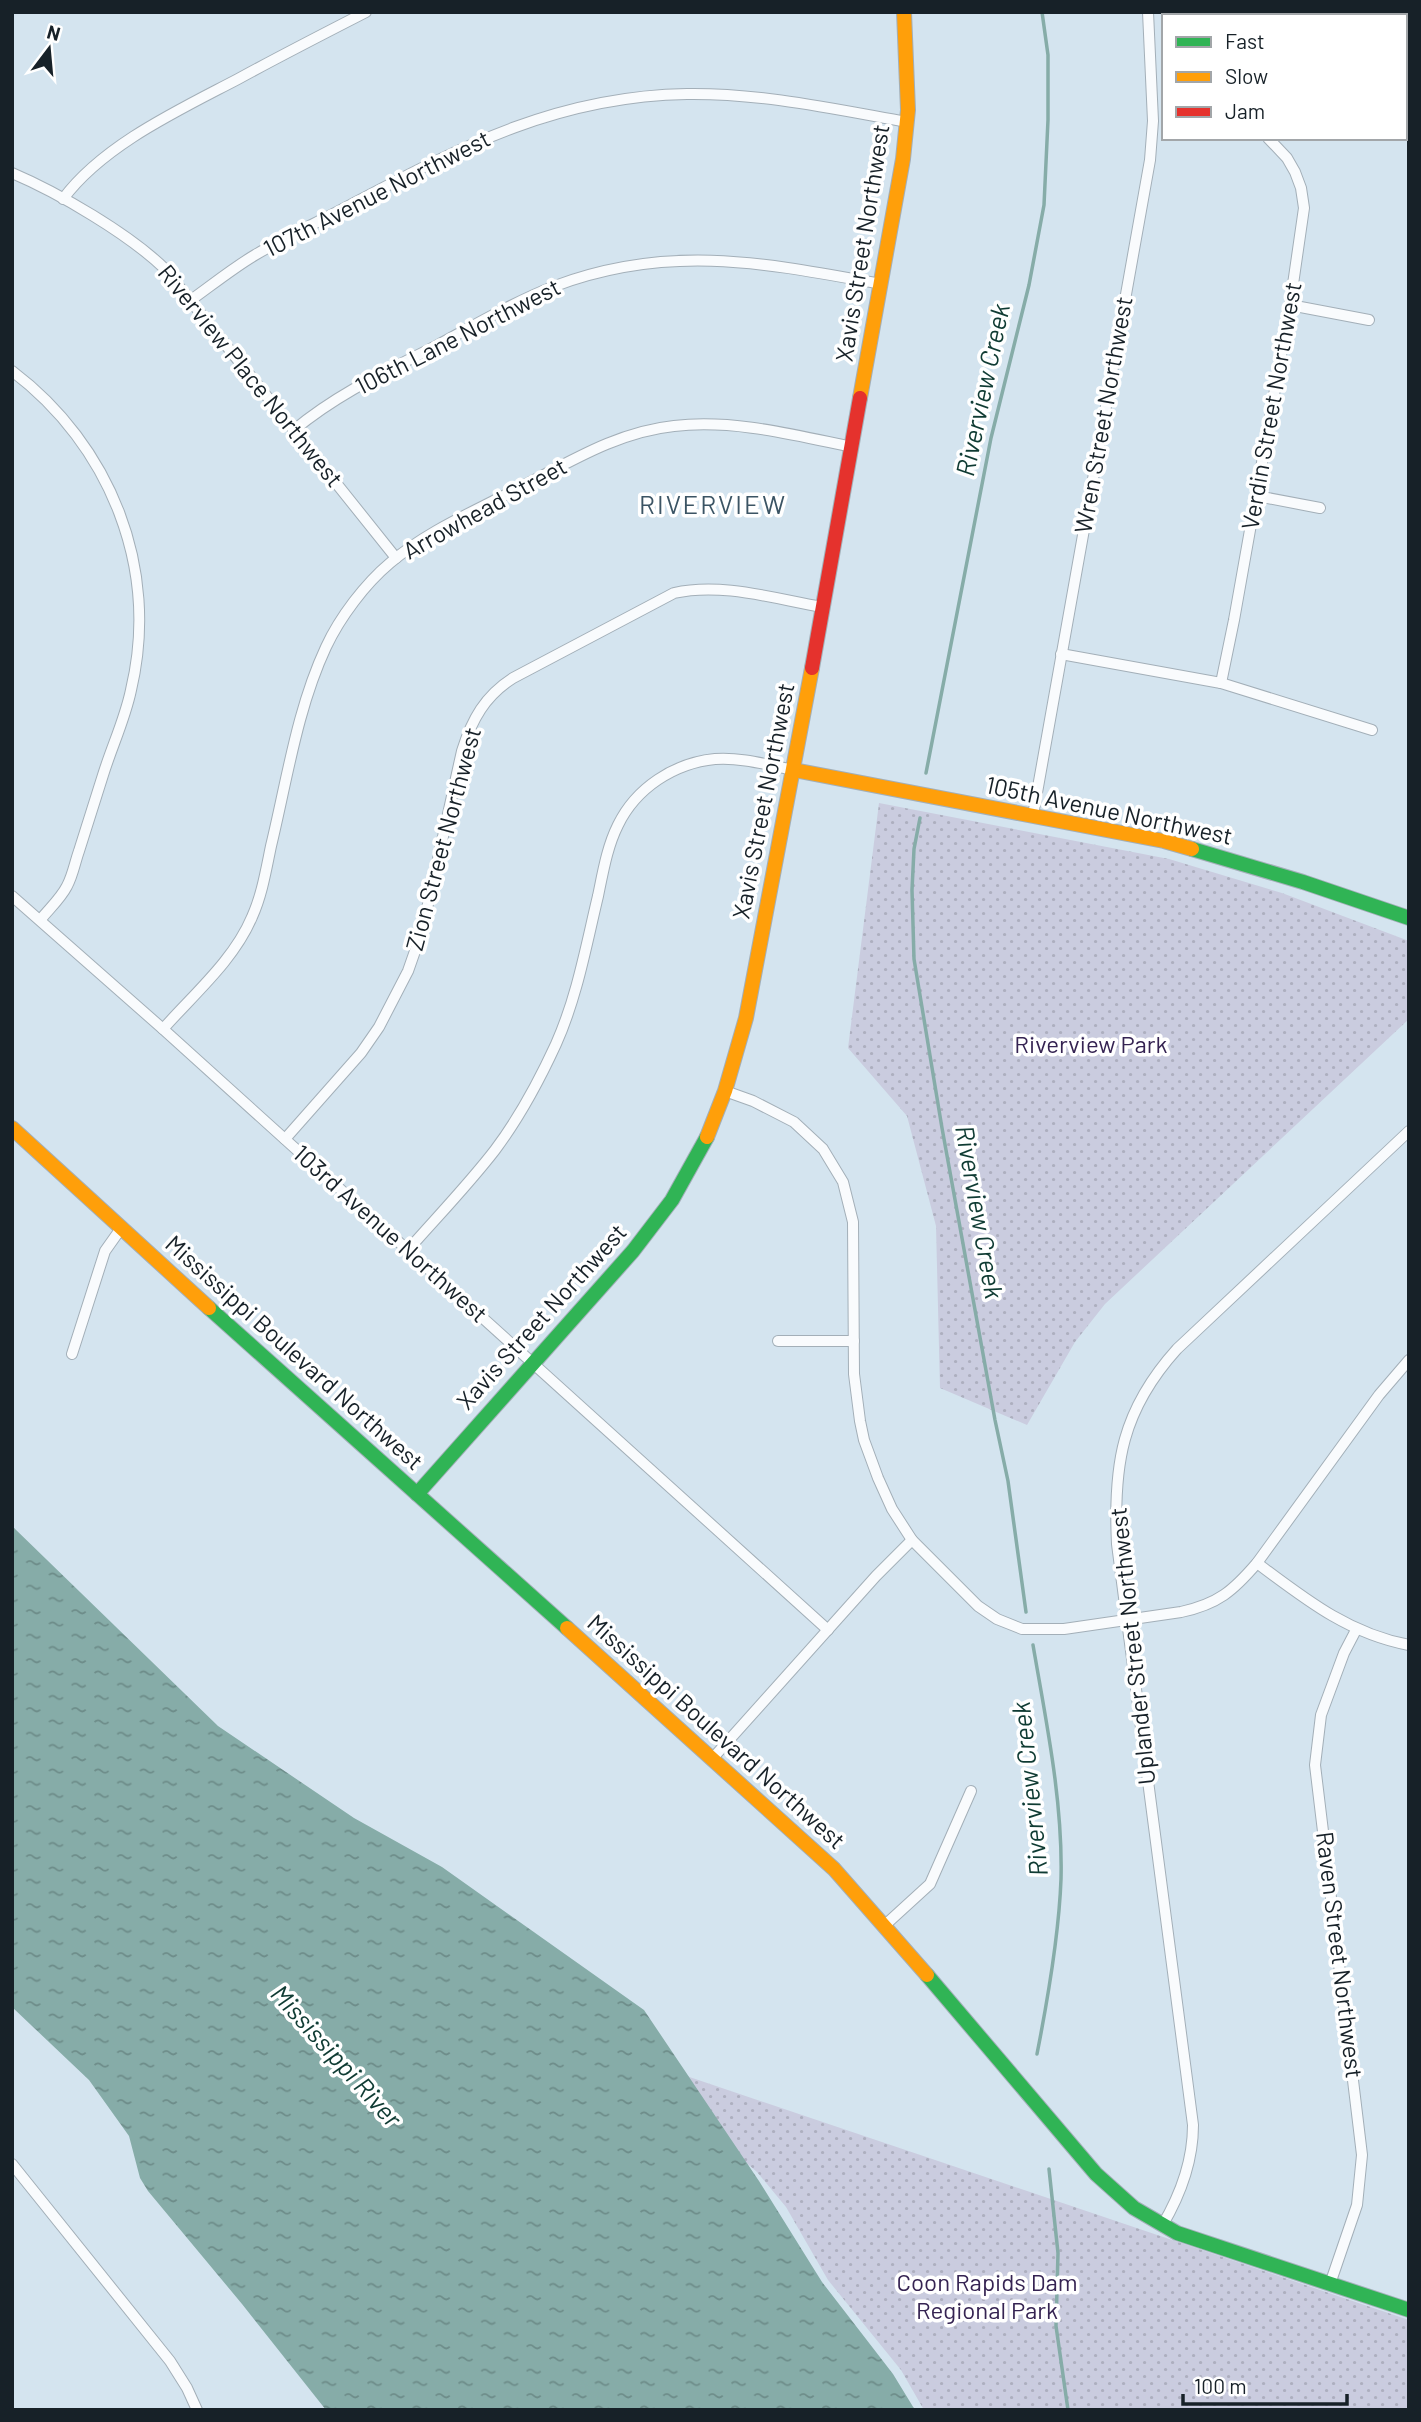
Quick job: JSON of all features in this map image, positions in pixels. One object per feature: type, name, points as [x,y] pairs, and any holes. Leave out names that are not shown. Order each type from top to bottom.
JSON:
[{"type":"street","points":[[63,199],[81,178],[149,128],[366,12]]},
{"type":"street","name":"Xavis Street Northwest","points":[[417,1494],[633,1251],[672,1200],[708,1136],[725,1091],[746,1018],[794,769],[903,159],[907,122],[904,12]]},
{"type":"street","name":"Wren Street Northwest","points":[[1033,815],[1158,121],[1148,12]]},
{"type":"street","name":"107th Avenue Northwest","points":[[191,300],[256,255],[440,157],[499,132],[556,113],[634,98],[701,94],[786,100],[907,122]]},
{"type":"street","name":"Verdin Street Northwest","points":[[1221,682],[1257,496],[1301,232],[1304,198],[1287,158],[1270,140]]},
{"type":"street","name":"Riverview Place Northwest","points":[[12,173],[63,199],[142,248],[165,270],[396,558]]},
{"type":"street","name":"106th Lane Northwest","points":[[295,430],[341,396],[535,295],[576,279],[658,262],[725,260],[791,268],[881,284]]},
{"type":"street","points":[[1290,305],[1369,320]]},
{"type":"street","points":[[12,371],[62,416],[100,470],[128,536],[139,601],[137,656],[126,707],[69,883],[41,919]]},
{"type":"street","name":"Arrowhead Street","points":[[163,1028],[219,966],[247,927],[261,892],[293,750],[318,666],[327,645],[350,610],[380,572],[396,558],[433,532],[592,450],[620,438],[658,428],[695,424],[733,426],[852,447]]},
{"type":"street","points":[[1257,496],[1320,508]]},
{"type":"street","name":"Zion Street Northwest","points":[[285,1139],[361,1053],[379,1027],[405,979],[422,931],[462,751],[472,724],[489,696],[513,678],[674,593],[699,589],[722,590],[823,607]]},
{"type":"street","points":[[1061,654],[1221,682],[1372,730]]},
{"type":"street","points":[[408,1250],[495,1149],[525,1105],[555,1047],[579,978],[608,852],[618,825],[630,805],[668,773],[698,762],[736,760],[794,769]]},
{"type":"street","name":"105th Avenue Northwest","points":[[794,769],[1188,847],[1409,918]]},
{"type":"street","name":"103rd Avenue Northwest","points":[[12,896],[163,1028],[828,1630]]},
{"type":"street","points":[[725,1091],[753,1101],[794,1122],[823,1149],[843,1182],[853,1222],[857,1401],[864,1440],[886,1497],[912,1540],[978,1606],[1008,1624],[1041,1631],[1181,1612],[1221,1599],[1258,1563],[1379,1395],[1409,1360]]},
{"type":"street","name":"Mississippi Boulevard Northwest","points":[[12,1128],[227,1325],[834,1869],[1107,2186],[1139,2213],[1177,2233],[1409,2310]]},
{"type":"street","name":"Uplander Street Northwest","points":[[1162,2226],[1187,2173],[1193,2146],[1194,2124],[1117,1544],[1116,1489],[1126,1432],[1147,1386],[1177,1349],[1409,1131]]},
{"type":"street","points":[[72,1354],[105,1251],[122,1227]]},
{"type":"street","points":[[778,1341],[854,1341]]},
{"type":"street","points":[[712,1759],[876,1576],[912,1540]]},
{"type":"street","points":[[1258,1563],[1320,1610],[1356,1630],[1409,1646]]},
{"type":"street","name":"Raven Street Northwest","points":[[1330,2284],[1357,2205],[1363,2155],[1315,1765],[1321,1715],[1344,1653],[1356,1630]]},
{"type":"street","points":[[884,1926],[930,1884],[971,1791]]},
{"type":"street","points":[[12,2164],[170,2361],[191,2407]]},
{"type":"green space","name":"Riverview Park","points":[[879,803],[1169,859],[1282,893],[1409,941],[1409,1019],[1105,1304],[1075,1342],[1027,1425],[940,1388],[936,1226],[907,1116],[848,1048]]},
{"type":"green space","name":"Coon Rapids Dam Regional Park","points":[[654,2065],[1409,2320],[1409,2410],[924,2410],[901,2370],[828,2280],[786,2207],[757,2172],[692,2116]]},
{"type":"water","name":"Mississippi River","points":[[12,1526],[218,1726],[354,1818],[442,1867],[644,2010],[759,2181],[822,2282],[893,2374],[915,2410],[326,2410],[148,2191],[140,2178],[129,2136],[89,2080],[12,2007]]},
{"type":"waterway","name":"Riverview Creek","points":[[926,773],[991,438],[1029,285],[1044,205],[1048,55],[1042,12]]},
{"type":"waterway","name":"Riverview Creek","points":[[920,818],[914,849],[912,890],[914,959],[942,1128],[1008,1481],[1026,1612]]},
{"type":"waterway","name":"Riverview Creek","points":[[1033,1645],[1053,1761],[1061,1850],[1060,1901],[1055,1945],[1037,2054]]},
{"type":"waterway","name":"Riverview Creek","points":[[1049,2169],[1058,2253],[1056,2326],[1068,2410]]},
{"type":"traffic: fast","points":[[1192,849],[1303,882],[1409,918]]},
{"type":"traffic: fast","points":[[417,1494],[633,1251],[672,1200],[707,1137]]},
{"type":"traffic: fast","points":[[209,1308],[567,1628]]},
{"type":"traffic: fast","points":[[927,1975],[1096,2174],[1134,2208],[1177,2233],[1409,2310]]},
{"type":"traffic: slow","points":[[860,398],[903,159],[908,110],[904,12]]},
{"type":"traffic: slow","points":[[707,1137],[725,1091],[746,1018],[812,668]]},
{"type":"traffic: slow","points":[[794,770],[1164,841],[1192,849]]},
{"type":"traffic: slow","points":[[12,1128],[209,1308]]},
{"type":"traffic: slow","points":[[567,1628],[834,1869],[927,1975]]},
{"type":"traffic: jam","points":[[812,668],[860,398]]},
{"type":"district","name":"RIVERVIEW","points":[[713,505]]}]
